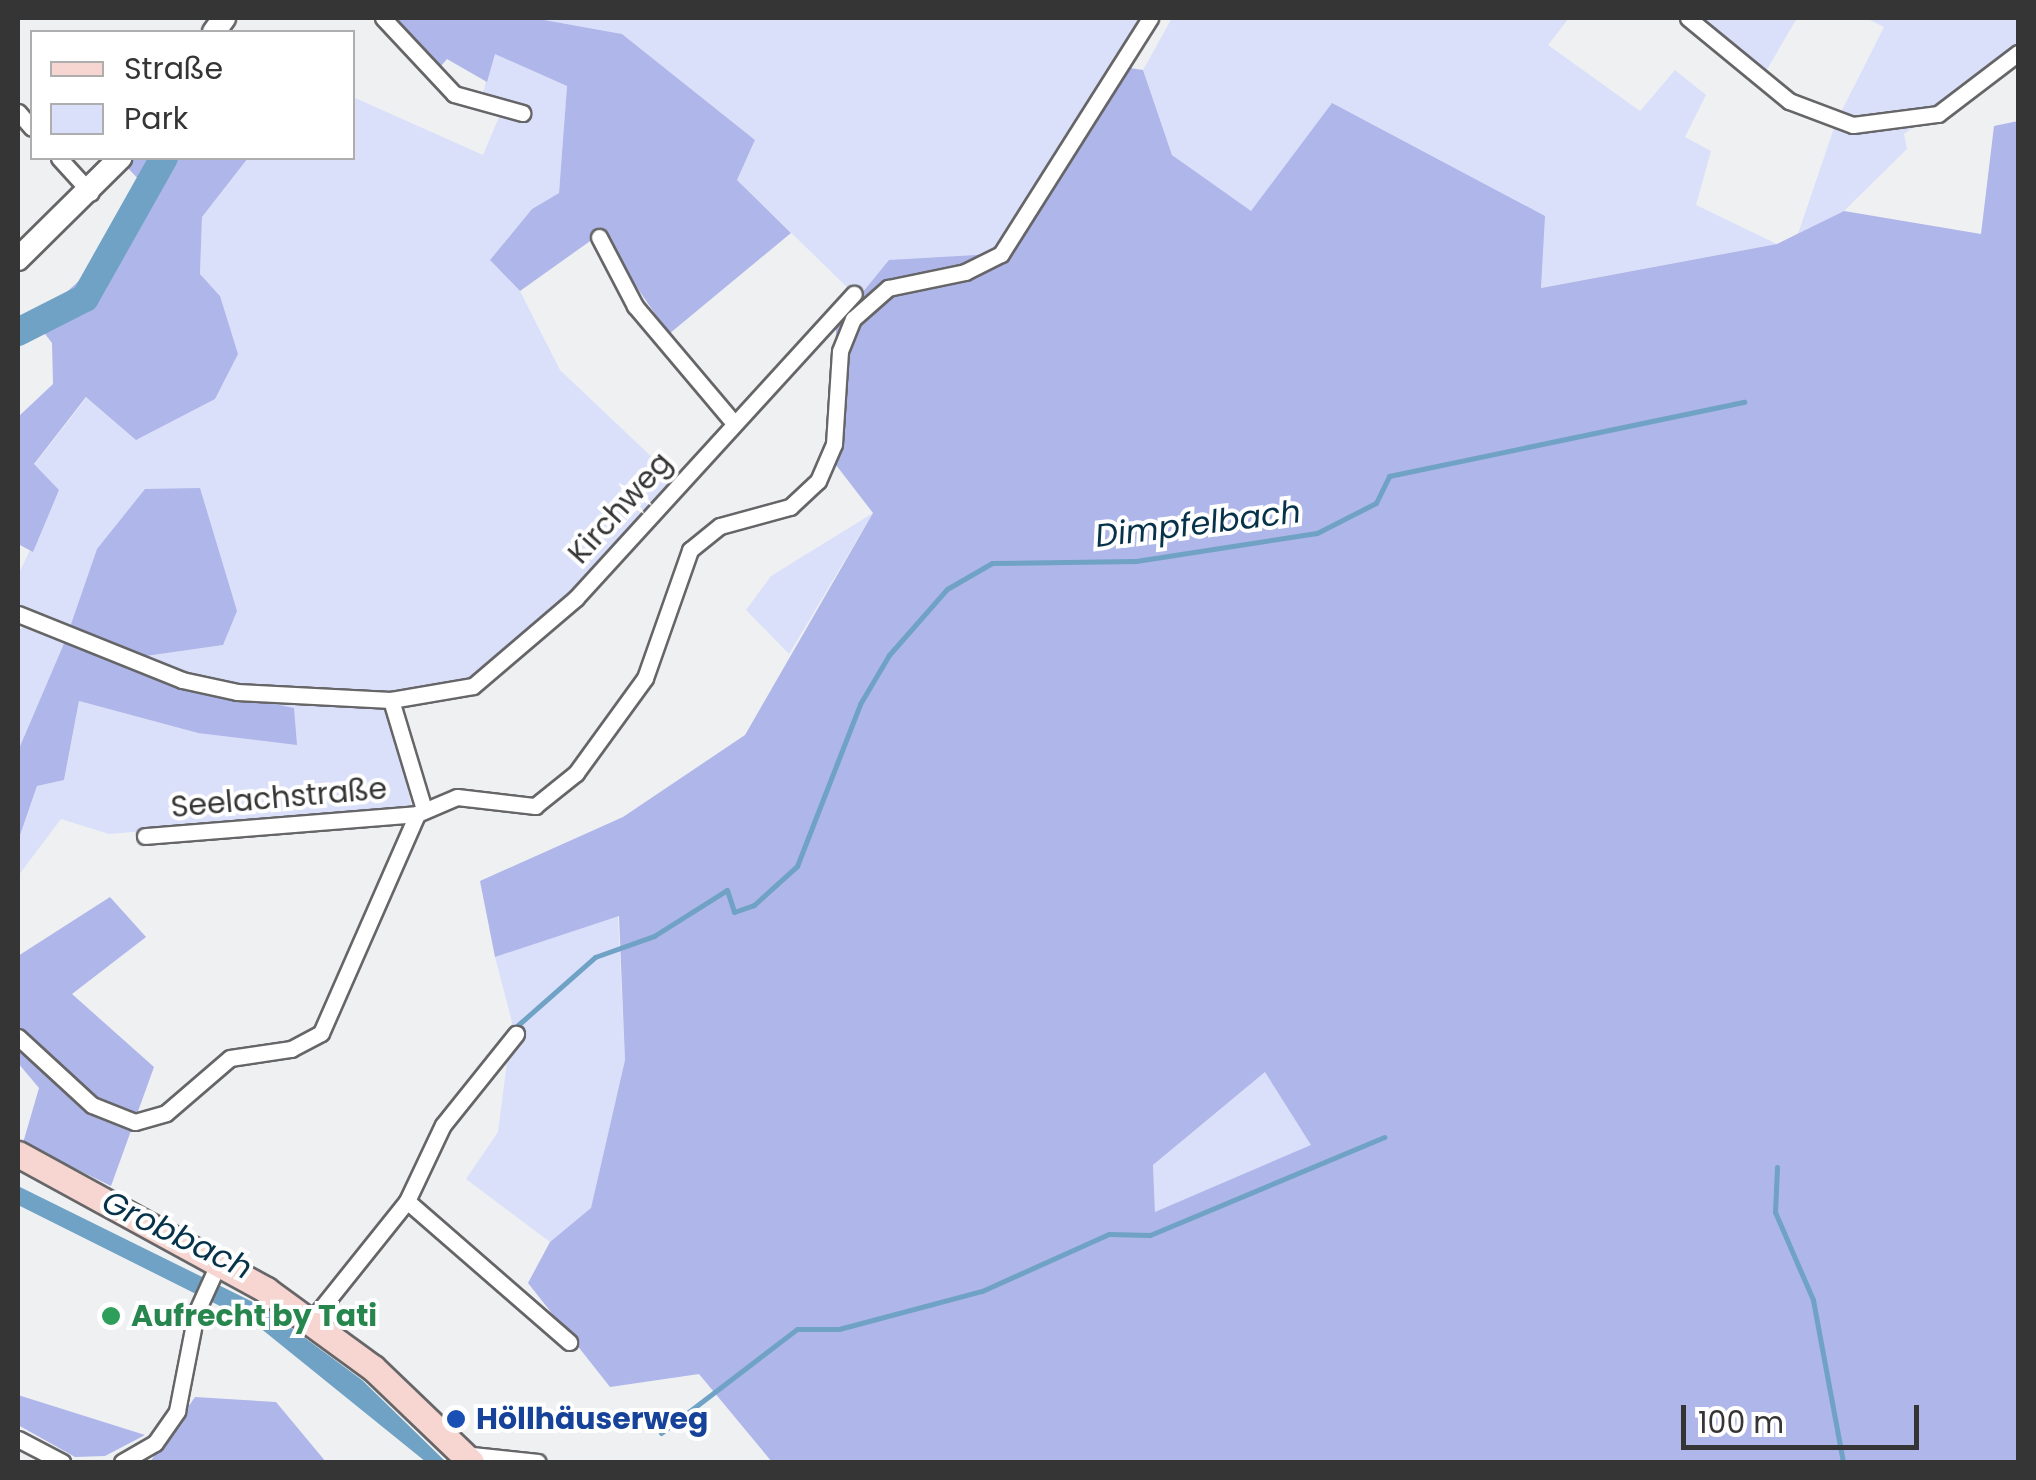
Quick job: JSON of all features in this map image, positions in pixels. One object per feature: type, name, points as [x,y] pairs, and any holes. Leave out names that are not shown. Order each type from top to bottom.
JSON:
[{"type":"main road","points":[[18,259],[90,193],[118,160]]},
{"type":"main road","points":[[18,1154],[311,1321],[467,1458]]},
{"type":"street","points":[[383,18],[454,94],[522,113]]},
{"type":"street","name":"Seelachstraße","points":[[145,836],[420,811],[457,797],[527,808],[576,772],[646,678],[690,550],[720,526],[790,506],[818,481],[834,444],[840,351],[860,310],[899,283],[966,272],[1000,254],[1150,18]]},
{"type":"street","points":[[1688,18],[1789,100],[1853,126],[1938,114],[2018,53]]},
{"type":"street","points":[[61,160],[90,193]]},
{"type":"street","points":[[599,238],[635,306],[732,422]]},
{"type":"street","name":"Kirchweg","points":[[18,614],[182,680],[289,698],[392,700],[473,686],[503,668],[661,509],[732,422],[854,294]]},
{"type":"street","points":[[392,700],[420,811]]},
{"type":"street","name":"Seelachstraße","points":[[18,1037],[92,1105],[135,1122],[166,1113],[230,1058],[312,1040],[336,1013],[420,811]]},
{"type":"street","points":[[311,1321],[407,1201],[443,1126],[516,1034]]},
{"type":"street","points":[[407,1201],[569,1342]]},
{"type":"street","points":[[122,1462],[155,1443],[176,1411],[201,1296],[216,1269]]},
{"type":"street","points":[[18,1439],[62,1462]]},
{"type":"street","points":[[467,1458],[538,1462]]},
{"type":"green space","points":[[533,18],[1148,18],[994,254],[854,294],[737,180],[755,140],[622,34]]},
{"type":"green space","points":[[1172,18],[1569,18],[1548,45],[1640,111],[1675,70],[1706,95],[1685,137],[1711,151],[1696,205],[1777,244],[1540,288],[1251,212],[1172,155],[1143,70]]},
{"type":"green space","points":[[1688,18],[1797,18],[1762,78]]},
{"type":"green space","points":[[1866,18],[2018,18],[2018,53],[1904,134],[1907,149],[1844,211],[1798,234],[1836,122],[1884,27]]},
{"type":"green space","points":[[494,53],[567,86],[559,193],[532,209],[490,260],[520,291],[560,370],[675,479],[617,556],[473,686],[388,704],[412,808],[109,834],[61,819],[18,876],[18,841],[37,786],[64,780],[79,701],[198,733],[178,684],[146,656],[223,645],[97,550],[70,627],[18,607],[18,575],[59,490],[34,465],[87,397],[220,296],[200,274],[202,217],[246,160],[355,160],[355,98],[483,155],[502,110],[480,103]]},
{"type":"green space","points":[[873,513],[789,654],[746,610],[771,576]]},
{"type":"green space","points":[[30,624],[65,641],[18,751],[18,630]]},
{"type":"green space","points":[[618,915],[625,1060],[591,1209],[550,1242],[466,1179],[498,1132],[512,1022],[495,957]]},
{"type":"green space","points":[[1266,1071],[1312,1145],[1155,1213],[1153,1165]]},
{"type":"shaded area","points":[[390,18],[533,18],[622,34],[755,140],[737,180],[791,233],[669,334],[600,234],[520,291],[490,260],[532,209],[559,193],[567,86],[495,54],[487,82],[447,59],[435,73]]},
{"type":"shaded area","points":[[1116,66],[1143,70],[1172,155],[1251,211],[1332,103],[1545,216],[1541,288],[1777,244],[1844,211],[1981,234],[1994,126],[2018,121],[2018,1462],[772,1462],[699,1374],[610,1387],[528,1283],[550,1242],[591,1208],[625,1060],[619,916],[495,957],[480,881],[623,817],[745,735],[873,513],[836,465],[836,325],[889,260],[994,254]],"holes":[[[1265,1072],[1311,1145],[1155,1212],[1153,1165]]]},
{"type":"shaded area","points":[[128,160],[246,160],[202,217],[200,274],[220,296],[238,354],[215,399],[136,440],[86,397],[34,464],[59,490],[33,552],[18,544],[18,417],[53,384],[52,343],[35,321],[105,257],[143,184],[124,164]]},
{"type":"shaded area","points":[[200,488],[237,611],[223,645],[146,656],[70,627],[97,549],[145,489]]},
{"type":"shaded area","points":[[65,641],[178,684],[294,708],[297,745],[198,733],[79,701],[64,780],[37,786],[18,841],[18,751]]},
{"type":"shaded area","points":[[110,897],[146,937],[72,994],[154,1067],[111,1186],[23,1143],[39,1088],[18,1063],[18,956]]},
{"type":"shaded area","points":[[18,1186],[263,1307],[362,1380],[446,1462],[426,1462],[254,1323],[18,1205]]},
{"type":"shaded area","points":[[18,1395],[145,1435],[105,1456],[75,1457],[18,1425]]},
{"type":"shaded area","points":[[195,1397],[276,1402],[326,1462],[150,1462]]},
{"type":"waterway","points":[[18,332],[85,298],[163,160]]},
{"type":"waterway","name":"Dimpfelbach","points":[[518,1025],[595,957],[654,936],[727,890],[734,912],[754,905],[797,866],[860,704],[889,655],[947,589],[992,563],[1136,561],[1317,533],[1376,503],[1389,476],[1744,402]]},
{"type":"waterway","points":[[661,1433],[797,1329],[839,1329],[982,1291],[1109,1234],[1150,1235],[1384,1137]]},
{"type":"waterway","points":[[1777,1167],[1775,1212],[1813,1300],[1843,1462]]},
{"type":"place","name":"Aufrecht by Tati","points":[[111,1316]]},
{"type":"place","name":"Höllhäuserweg","points":[[456,1419]]},
{"type":"water label","name":"Grobbach","points":[[177,1235]]}]
